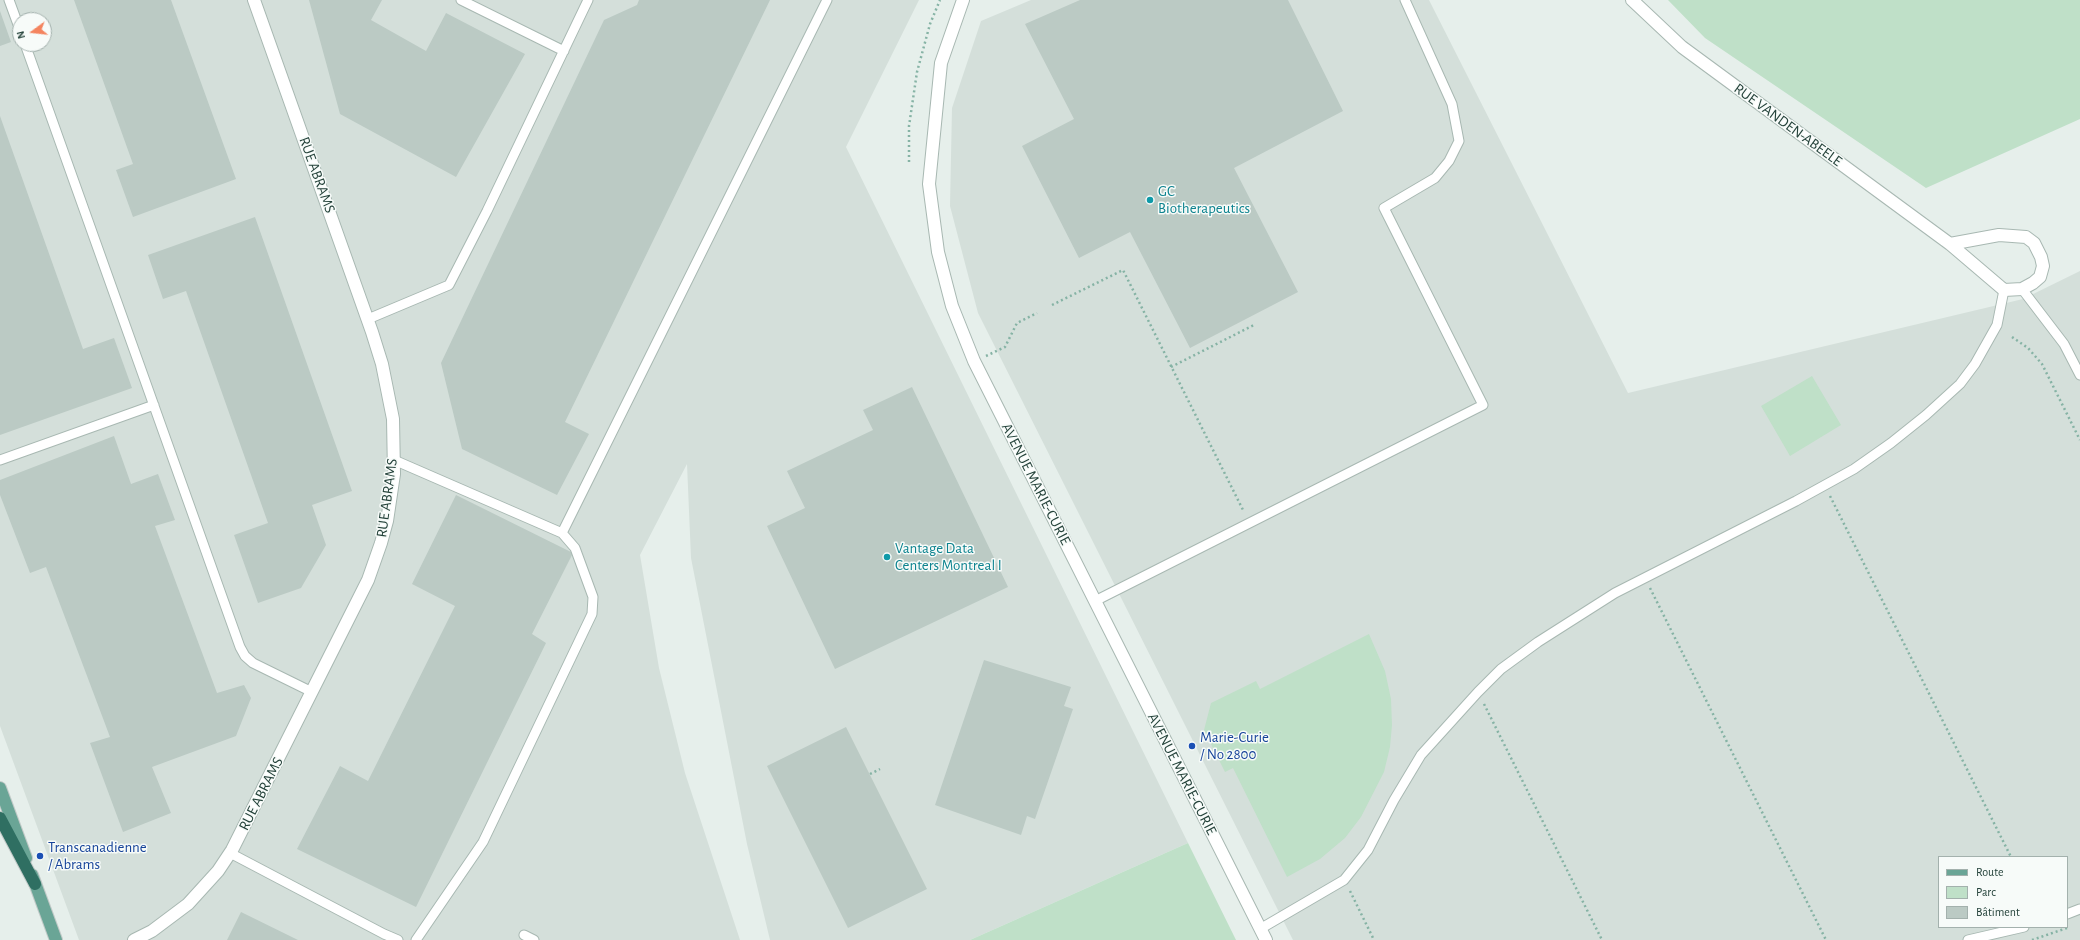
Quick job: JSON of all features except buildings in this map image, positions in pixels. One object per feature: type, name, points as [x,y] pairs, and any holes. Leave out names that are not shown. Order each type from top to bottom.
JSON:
[{"type":"highway","points":[[0,818],[35,884]]},
{"type":"main road","points":[[0,788],[56,940]]},
{"type":"street","name":"RUE ABRAMS","points":[[134,940],[157,927],[188,904],[218,870],[230,853],[312,692],[375,563],[387,521],[394,460],[393,419],[389,393],[368,319],[254,0]]},
{"type":"street","name":"AVENUE MARIE-CURIE","points":[[963,0],[941,63],[929,184],[938,252],[952,306],[974,361],[1263,935]]},
{"type":"street","name":"RUE VANDEN-ABEELE","points":[[1632,0],[1682,47],[1950,244],[2004,290]]},
{"type":"street","points":[[1950,244],[1999,235],[2026,237],[2034,243],[2041,257],[2043,266],[2040,277],[2033,283],[2022,288],[2004,290]]},
{"type":"lane","points":[[9,0],[13,12]]},
{"type":"lane","points":[[461,0],[564,51]]},
{"type":"lane","points":[[368,319],[449,285],[588,0]]},
{"type":"lane","points":[[562,533],[827,0]]},
{"type":"lane","points":[[1095,601],[1483,405],[1384,208],[1435,178],[1449,161],[1459,141],[1452,104],[1405,0]]},
{"type":"lane","points":[[28,52],[245,656],[253,664],[312,692]]},
{"type":"lane","points":[[2022,288],[2064,344],[2080,375]]},
{"type":"lane","points":[[1263,935],[1344,880],[1368,850],[1394,800],[1421,755],[1478,692],[1501,670],[1538,642],[1615,593],[1825,486],[1854,469],[1891,443],[1960,384],[1975,364],[1998,325],[2004,290]]},
{"type":"lane","points":[[0,460],[154,405]]},
{"type":"lane","points":[[394,460],[562,533],[576,548],[593,597],[592,614],[483,842],[416,940]]},
{"type":"lane","points":[[230,853],[398,940]]},
{"type":"lane","points":[[2068,914],[2080,909]]},
{"type":"lane","points":[[1968,940],[2020,928]]},
{"type":"lane","points":[[524,935],[534,940]]},
{"type":"path","points":[[909,162],[909,126],[917,72],[930,24],[940,0]]},
{"type":"path","points":[[1052,305],[1123,270],[1249,523]]},
{"type":"path","points":[[974,361],[1005,347],[1017,323],[1037,313]]},
{"type":"path","points":[[1171,367],[1254,325]]},
{"type":"path","points":[[2012,337],[2028,348],[2042,364],[2080,440]]},
{"type":"path","points":[[1825,486],[2010,856]]},
{"type":"path","points":[[1644,578],[1826,940]]},
{"type":"path","points":[[1478,692],[1602,940]]},
{"type":"path","points":[[870,774],[880,769]]},
{"type":"path","points":[[1344,880],[1374,940]]},
{"type":"path","points":[[2032,940],[2065,928]]},
{"type":"shaded area","points":[[0,0],[919,0],[846,147],[1188,843],[970,940],[770,940],[747,844],[691,558],[687,464],[640,555],[659,668],[685,773],[740,940],[79,940],[0,726]]},
{"type":"shaded area","points":[[1031,0],[1429,0],[1628,393],[2023,299],[2080,271],[2080,940],[1293,940],[978,313],[950,206],[952,108],[981,21]]},
{"type":"green space","points":[[1668,0],[2080,0],[2080,119],[1926,188],[1705,38]]},
{"type":"green space","points":[[1812,376],[1841,425],[1790,456],[1761,406]]},
{"type":"green space","points":[[1369,634],[1385,671],[1391,699],[1392,725],[1390,747],[1384,772],[1361,817],[1345,838],[1320,859],[1287,877],[1233,768],[1225,772],[1204,730],[1211,703],[1256,681],[1260,689]]},
{"type":"green space","points":[[1188,843],[1236,940],[970,940]]},
{"type":"place","name":"GC Biotherapeutics","points":[[1150,200]]},
{"type":"place","name":"Vantage Data Centers Montreal I","points":[[887,557]]},
{"type":"place","name":"Marie-Curie / No 2800","points":[[1192,746]]},
{"type":"place","name":"Transcanadienne / Abrams","points":[[40,856]]}]
